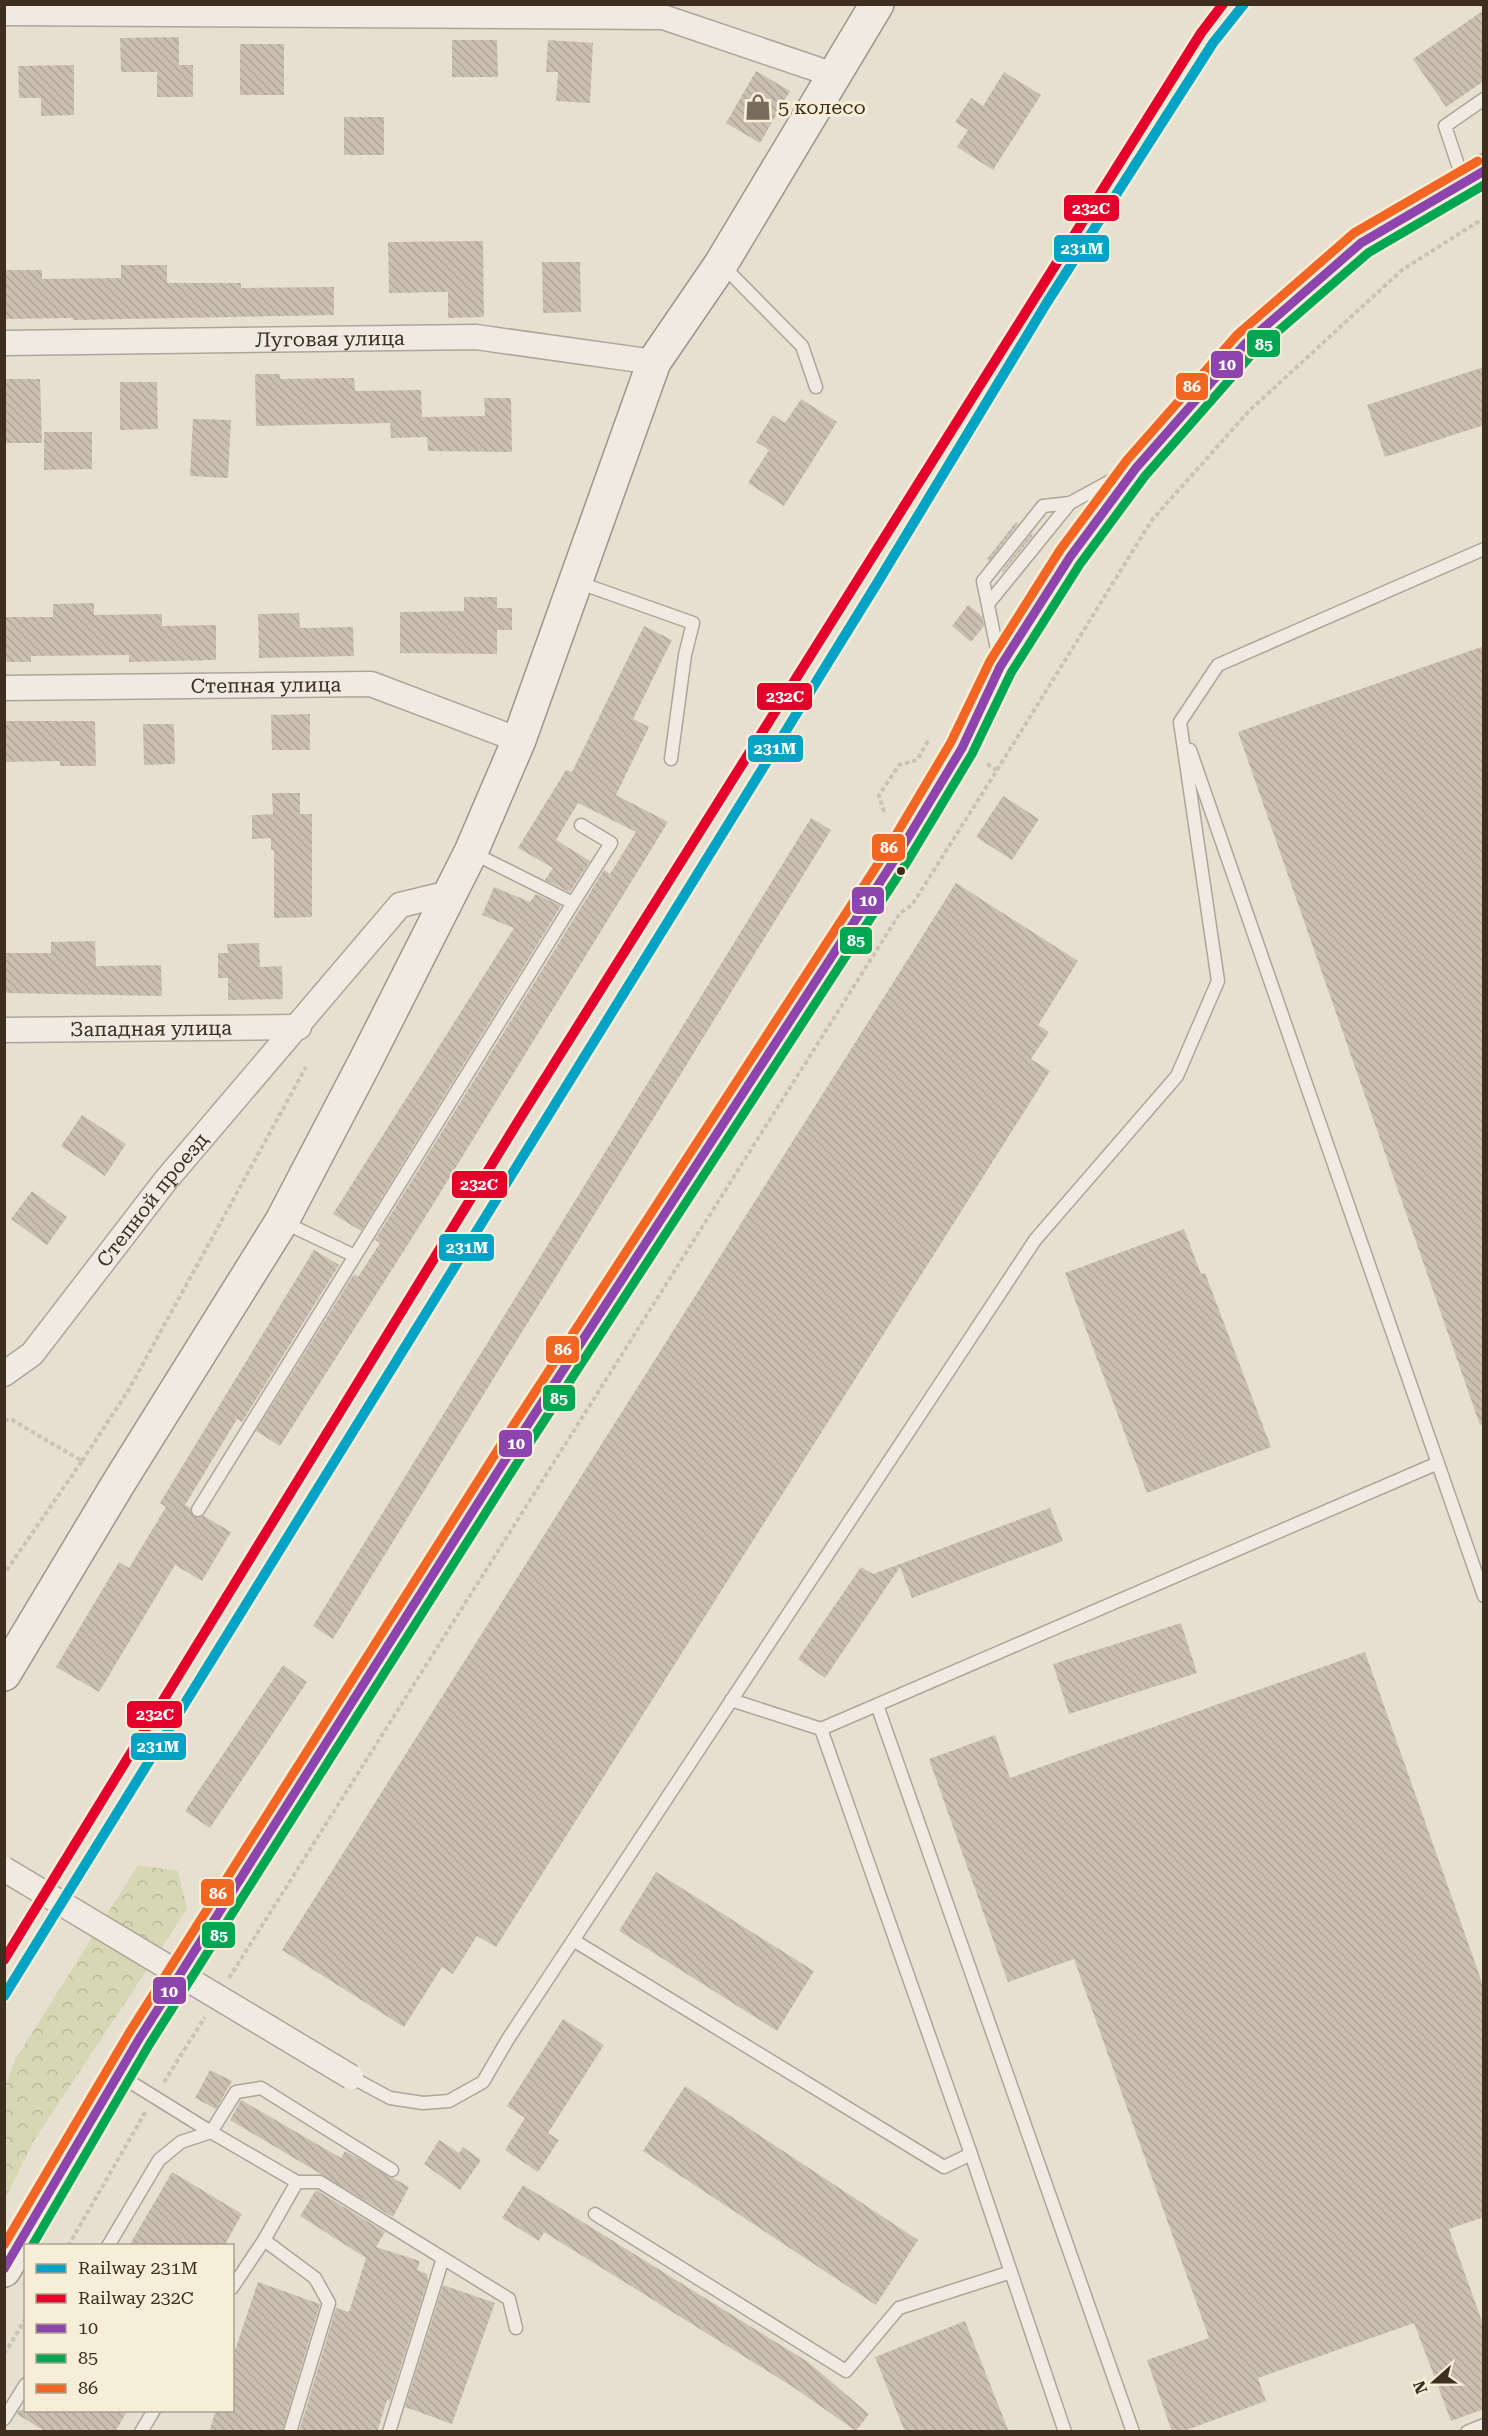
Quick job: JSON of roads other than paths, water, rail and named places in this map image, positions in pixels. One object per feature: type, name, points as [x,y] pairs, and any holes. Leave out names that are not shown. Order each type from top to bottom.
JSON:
[{"type":"main road","points":[[4,1674],[118,1484],[282,1221],[471,852],[519,740],[654,362],[721,264],[877,4]]},
{"type":"main road","points":[[4,2271],[118,2075],[515,1445],[897,856],[962,748],[1000,667],[1070,557],[1136,468],[1245,344],[1361,243],[1474,178]]},
{"type":"street","points":[[4,13],[663,17],[834,75]]},
{"type":"street","name":"Луговая улица","points":[[4,343],[476,337],[654,362]]},
{"type":"street","name":"Степная улица","points":[[4,688],[370,684],[519,740]]},
{"type":"street","name":"Степной проезд","points":[[4,1374],[32,1354],[166,1180],[299,1027],[400,905],[450,892]]},
{"type":"street","name":"Западная улица","points":[[4,1030],[299,1027]]},
{"type":"street","points":[[4,1869],[351,2077]]},
{"type":"lane","points":[[1474,178],[1445,126],[1484,99]]},
{"type":"lane","points":[[721,264],[802,346],[816,387]]},
{"type":"lane","points":[[1000,667],[983,581],[1043,506],[1070,503],[1136,468]]},
{"type":"lane","points":[[988,604],[1070,503]]},
{"type":"lane","points":[[351,2077],[390,2098],[423,2103],[449,2101],[483,2082],[508,2038],[1035,1240],[1177,1076],[1218,981],[1180,722],[1218,664],[1484,549]]},
{"type":"lane","points":[[576,582],[693,623],[685,655],[671,759]]},
{"type":"lane","points":[[1180,722],[1484,1596]]},
{"type":"lane","points":[[198,1510],[611,843],[581,825]]},
{"type":"lane","points":[[471,852],[573,903]]},
{"type":"lane","points":[[282,1221],[355,1256]]},
{"type":"lane","points":[[731,1700],[820,1729],[1438,1463]]},
{"type":"lane","points":[[878,1705],[1133,2432]]},
{"type":"lane","points":[[820,1729],[971,2154],[1065,2432]]},
{"type":"lane","points":[[573,1940],[944,2167],[971,2154]]},
{"type":"lane","points":[[118,2075],[297,2182],[320,2182],[509,2299],[516,2328]]},
{"type":"lane","points":[[109,2244],[159,2160],[181,2142],[211,2132],[236,2092],[261,2088],[392,2170]]},
{"type":"lane","points":[[234,2285],[264,2240],[297,2182]]},
{"type":"lane","points":[[596,2214],[846,2371],[899,2308],[1011,2272]]},
{"type":"lane","points":[[264,2240],[315,2278],[329,2302],[290,2432]]},
{"type":"lane","points":[[389,2432],[442,2258]]},
{"type":"lane","points":[[4,2419],[24,2387]]},
{"type":"lane","points":[[141,2432],[153,2412]]},
{"type":"lane","points":[[1467,2432],[1484,2425]]},
{"type":"lane","points":[[4,2426],[7,2432]]},
{"type":"rail line","name":"232C","points":[[4,1960],[522,1115],[1201,33],[1223,4]]},
{"type":"rail line","name":"231М","points":[[4,1996],[876,585],[1046,304],[1213,43],[1244,4]]},
{"type":"place","name":"5 колесо","points":[[758,107]]}]
